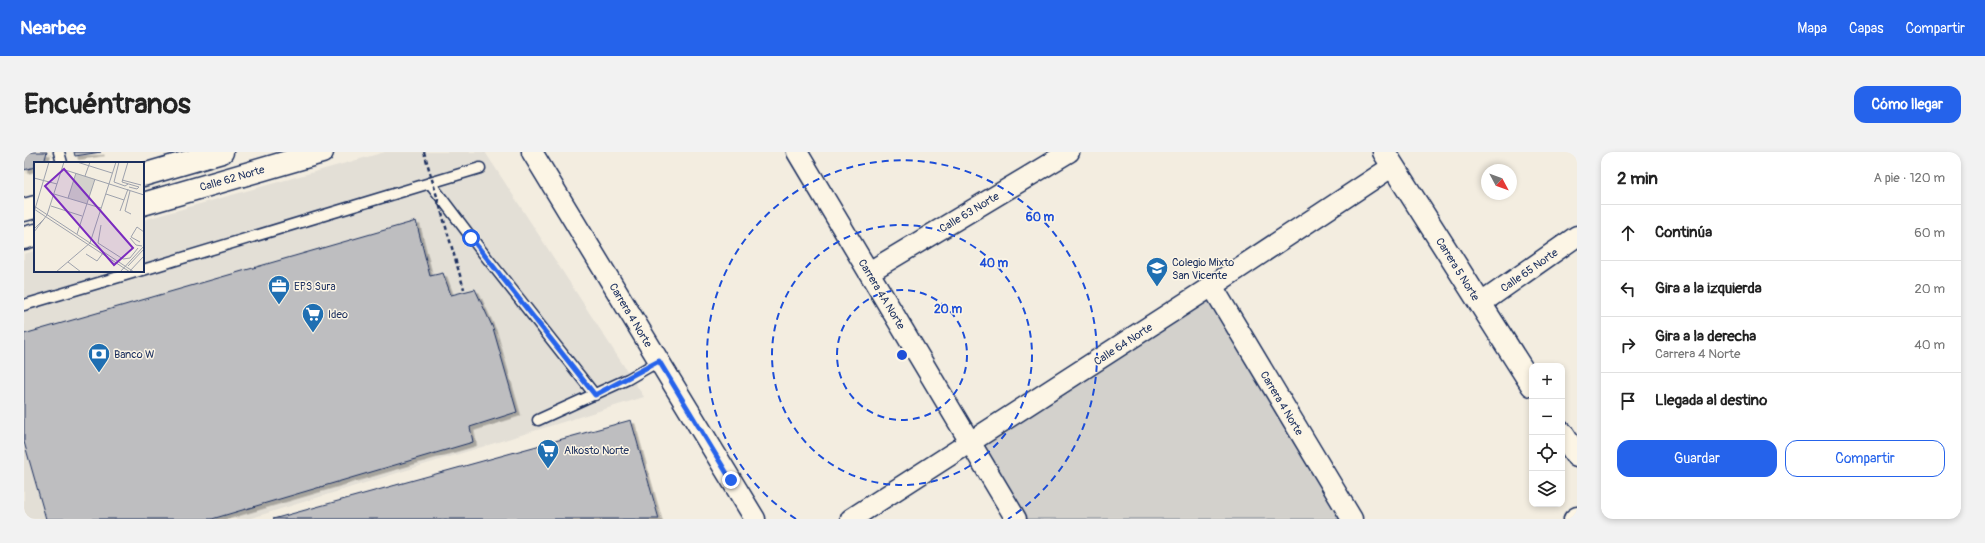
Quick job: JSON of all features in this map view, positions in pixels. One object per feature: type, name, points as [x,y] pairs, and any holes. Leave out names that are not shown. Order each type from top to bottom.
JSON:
[{"type":"street","points":[[144,175],[222,152]]},
{"type":"street","name":"Calle 62 Norte","points":[[144,204],[322,152]]},
{"type":"street","name":"Carrera 4 Norte","points":[[532,152],[755,519]]},
{"type":"street","name":"Carrera 4A Norte","points":[[798,152],[1016,519]]},
{"type":"street","name":"Calle 63 Norte","points":[[869,272],[1069,152]]},
{"type":"street","name":"Calle 64 Norte","points":[[851,519],[1212,286],[1388,159]]},
{"type":"street","name":"Carrera 5 Norte","points":[[1388,159],[1529,380]]},
{"type":"street","points":[[24,210],[34,207]]},
{"type":"street","points":[[24,238],[34,235]]},
{"type":"street","name":"Calle 65 Norte","points":[[1480,304],[1577,236]]},
{"type":"street","name":"Carrera 4 Norte","points":[[1212,286],[1352,519]]},
{"type":"street","points":[[1563,435],[1577,456]]},
{"type":"lane","points":[[59,152],[62,162]]},
{"type":"lane","points":[[144,270],[480,168]]},
{"type":"lane","points":[[430,183],[595,395]]},
{"type":"lane","points":[[24,305],[123,273]]},
{"type":"lane","points":[[538,420],[595,395],[659,361]]},
{"type":"path","points":[[424,152],[464,289]]},
{"type":"shaded area","name":"Ideo","points":[[385,152],[485,152],[644,397],[248,519],[24,519],[24,254],[34,251],[34,272],[144,272],[144,220]]},
{"type":"shaded area","points":[[1212,286],[1352,519],[1016,519],[970,442]]},
{"type":"building","points":[[24,152],[47,152],[45,159],[48,162],[34,162],[34,167],[24,170]]},
{"type":"building","points":[[74,152],[101,152],[75,156]]},
{"type":"building","name":"Ideo","points":[[416,221],[430,276],[443,273],[451,295],[475,289],[493,328],[517,412],[470,427],[473,442],[212,519],[46,519],[24,442],[24,334]]},
{"type":"building","name":"Alkosto Norte","points":[[631,420],[659,519],[273,519]]},
{"type":"place","name":"Colegio Mixto San Vicente","points":[[1157,288]]},
{"type":"place","name":"EPS Sura","points":[[279,306]]},
{"type":"place","name":"Ideo","points":[[313,334]]},
{"type":"place","name":"Banco W","points":[[99,374]]},
{"type":"place","name":"Alkosto Norte","points":[[548,470]]},
{"type":"route","points":[[471,238],[595,395],[628,379],[659,361],[731,480]]}]
